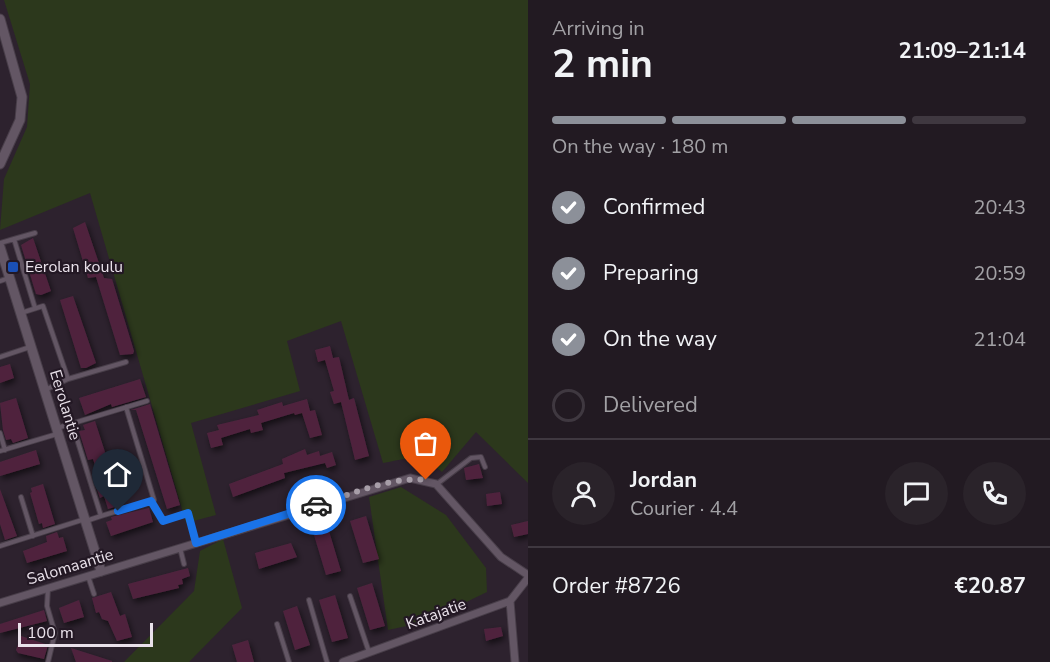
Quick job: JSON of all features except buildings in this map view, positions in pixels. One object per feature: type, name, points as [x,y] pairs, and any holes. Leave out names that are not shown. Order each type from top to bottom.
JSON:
[{"type":"street","points":[[0,19],[22,97],[20,120],[0,164]]},
{"type":"street","name":"Eerolantie","points":[[0,245],[5,280],[21,313],[101,572]]},
{"type":"street","name":"Salomaantie","points":[[0,603],[394,482],[410,478],[436,484]]},
{"type":"street","points":[[436,484],[501,556],[528,577],[510,601],[515,662]]},
{"type":"street","name":"Katajatie","points":[[343,662],[510,601]]},
{"type":"lane","points":[[0,245],[35,233]]},
{"type":"lane","points":[[14,239],[35,308]]},
{"type":"lane","points":[[21,313],[43,306],[68,380]]},
{"type":"lane","points":[[0,357],[31,346]]},
{"type":"lane","points":[[44,390],[126,362]]},
{"type":"lane","points":[[0,433],[2,451],[57,431],[72,423],[147,400]]},
{"type":"lane","points":[[0,546],[154,500],[126,407]]},
{"type":"lane","points":[[72,423],[101,516]]},
{"type":"lane","points":[[436,484],[471,458],[481,457],[485,467]]},
{"type":"lane","points":[[21,497],[33,536]]},
{"type":"lane","points":[[151,501],[163,521],[188,513],[196,543]]},
{"type":"lane","points":[[179,547],[184,564]]},
{"type":"lane","points":[[88,575],[94,594]]},
{"type":"lane","points":[[48,588],[47,606],[55,633],[48,662]]},
{"type":"lane","points":[[350,596],[369,652]]},
{"type":"lane","points":[[309,600],[327,662]]},
{"type":"lane","points":[[277,624],[289,662]]},
{"type":"green space","points":[[4,0],[528,0],[528,483],[476,432],[442,472],[421,459],[383,463],[341,321],[287,341],[300,391],[191,423],[216,515],[186,523],[90,193],[0,230],[4,179],[27,127],[30,84]]},
{"type":"green space","points":[[401,487],[446,515],[486,568],[487,592],[425,622],[388,630],[369,497]]},
{"type":"green space","points":[[223,539],[242,608],[189,662],[124,662],[194,591],[200,551]]},
{"type":"way so far","points":[[316,505],[410,478],[426,480]]},
{"type":"place","name":"Eerolan koulu","points":[[13,267]]},
{"type":"route","points":[[118,511],[151,501],[163,521],[188,513],[196,543],[316,505]]}]
